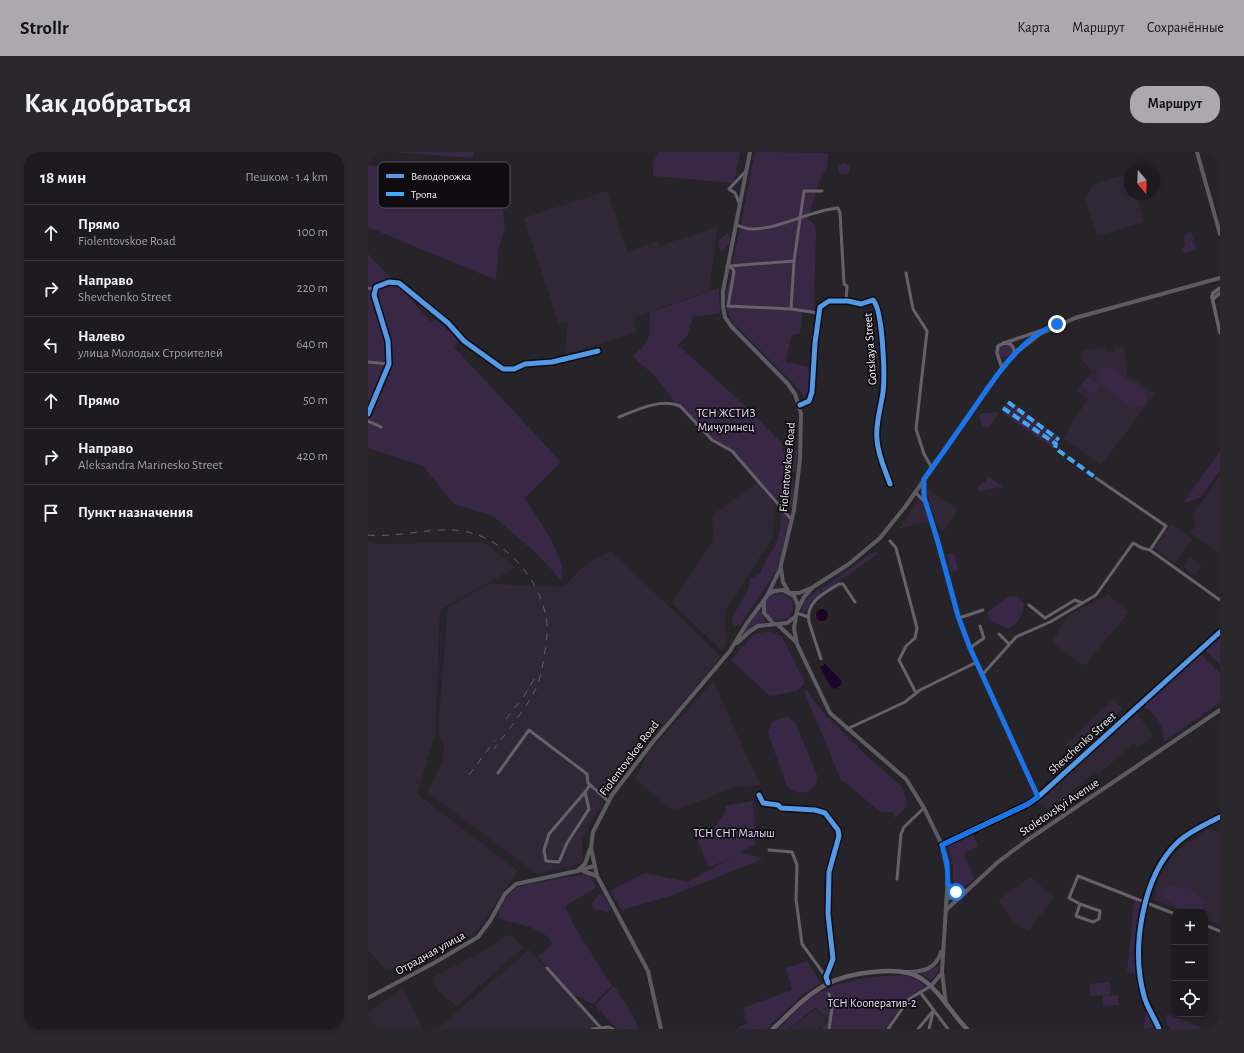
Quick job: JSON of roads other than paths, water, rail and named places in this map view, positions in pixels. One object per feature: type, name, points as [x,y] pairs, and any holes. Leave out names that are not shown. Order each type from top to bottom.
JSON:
[{"type":"main road","name":"Fiolentovskoe Road","points":[[731,650],[754,612],[766,598],[780,569],[796,504],[800,459],[800,405],[788,384],[739,335],[725,317],[722,298],[750,152]]},
{"type":"main road","points":[[1197,152],[1220,234]]},
{"type":"main road","points":[[798,644],[764,614],[766,598],[774,590],[798,593],[813,587],[849,564],[880,538],[915,492],[1002,368],[1015,355],[1040,334],[1055,326],[1098,311],[1220,278]]},
{"type":"main road","points":[[780,569],[783,582],[789,592],[797,600],[794,628],[798,644],[830,713],[902,774],[924,808],[942,845],[947,863],[948,884],[942,972],[946,1005]]},
{"type":"main road","points":[[797,611],[804,597],[813,587]]},
{"type":"main road","name":"Fiolentovskoe Road","points":[[661,1029],[648,971],[597,876],[591,848],[593,832],[608,800],[652,743],[731,650],[753,628],[765,624],[787,623],[797,611]]},
{"type":"main road","name":"Stoletovskyi Avenue","points":[[946,910],[966,891],[1026,841],[1220,710]]},
{"type":"main road","points":[[577,871],[585,864],[591,848]]},
{"type":"main road","name":"Отрадная улица","points":[[368,998],[469,944],[478,937],[490,921],[505,894],[516,884],[594,866]]},
{"type":"main road","points":[[577,871],[586,870],[597,876]]},
{"type":"main road","points":[[948,884],[956,892],[966,891]]},
{"type":"main road","points":[[947,899],[966,891]]},
{"type":"main road","points":[[773,1029],[805,998],[828,983],[834,983],[881,972],[920,972],[932,966],[940,958],[943,946]]},
{"type":"main road","points":[[805,998],[834,983],[857,977],[898,972],[911,976],[931,986]]},
{"type":"main road","points":[[907,972],[922,978],[931,986],[967,1029]]},
{"type":"main road","points":[[931,986],[942,972]]},
{"type":"street","points":[[740,205],[735,194],[729,189],[747,170]]},
{"type":"street","points":[[791,309],[794,261],[804,191],[822,191]]},
{"type":"street","points":[[736,225],[750,229],[766,228],[823,210],[838,208],[840,213],[844,284],[847,286],[846,300]]},
{"type":"street","points":[[727,266],[794,261]]},
{"type":"street","points":[[727,266],[733,269],[734,272],[728,306],[791,309],[819,313],[812,392],[809,401],[800,405]]},
{"type":"street","points":[[906,273],[913,309],[927,331],[916,429],[924,454],[932,468]]},
{"type":"street","points":[[368,288],[376,288],[389,282],[399,283],[448,323],[464,341],[503,369],[514,369],[525,364],[552,362],[598,351]]},
{"type":"street","points":[[368,414],[389,364],[388,340],[374,295],[376,288]]},
{"type":"street","points":[[1220,288],[1213,293],[1220,333]]},
{"type":"street","points":[[1213,299],[1220,293]]},
{"type":"street","name":"Gotskaya Street","points":[[819,313],[824,304],[829,301],[846,300],[861,304],[873,300],[877,304],[882,331],[884,379],[878,418],[877,440],[890,484]]},
{"type":"street","points":[[1002,368],[997,353],[997,348],[1004,343],[1055,326]]},
{"type":"street","points":[[1004,343],[1012,346],[1015,355]]},
{"type":"street","points":[[1000,360],[1006,364]]},
{"type":"street","points":[[368,362],[389,364]]},
{"type":"street","points":[[619,416],[654,405],[674,403],[680,406],[712,440],[732,452],[789,514],[792,521]]},
{"type":"street","points":[[368,421],[381,427]]},
{"type":"street","points":[[1096,478],[1166,526],[1150,550]]},
{"type":"street","points":[[924,479],[923,491],[926,503],[959,618],[976,662],[983,674],[1038,797]]},
{"type":"street","points":[[915,492],[926,503]]},
{"type":"street","points":[[890,541],[896,548],[917,628],[915,638],[906,646],[899,660],[916,693]]},
{"type":"street","points":[[983,674],[1016,637],[1050,622],[1096,595],[1133,543],[1150,550],[1220,600]]},
{"type":"street","points":[[821,659],[808,616],[810,605],[816,599],[839,584],[843,584],[855,602]]},
{"type":"street","points":[[1029,605],[1045,618],[1075,600],[1082,603]]},
{"type":"street","points":[[959,618],[982,610]]},
{"type":"street","points":[[797,611],[808,616]]},
{"type":"street","points":[[970,648],[984,638],[980,626]]},
{"type":"street","name":"Shevchenko Street","points":[[942,845],[1028,804],[1038,797],[1220,632]]},
{"type":"street","points":[[999,634],[1009,644]]},
{"type":"street","points":[[848,729],[905,702],[916,693],[976,662]]},
{"type":"street","points":[[498,773],[529,730],[587,774],[588,783],[608,800]]},
{"type":"street","points":[[585,792],[589,809],[567,843],[559,862],[546,861],[544,850],[549,834],[590,785]]},
{"type":"street","points":[[760,795],[763,803],[778,805],[781,808],[815,810],[825,813],[838,830],[839,836],[829,872],[828,895],[833,959],[826,977]]},
{"type":"street","points":[[897,879],[901,834],[904,827],[924,808]]},
{"type":"street","points":[[1159,1029],[1147,1005],[1142,988],[1139,942],[1141,922],[1146,902],[1159,868],[1178,842],[1188,834],[1220,817]]},
{"type":"street","points":[[769,850],[792,852],[797,866],[796,899],[802,944],[826,977],[828,983]]},
{"type":"street","points":[[1080,904],[1076,916],[1093,922],[1099,919],[1100,911],[1080,904],[1069,898],[1078,876],[1172,913]]},
{"type":"street","points":[[1208,926],[1220,931]]},
{"type":"street","points":[[548,968],[600,1027]]},
{"type":"street","points":[[888,1029],[909,999],[931,986]]},
{"type":"street","points":[[920,992],[948,1029]]},
{"type":"street","points":[[829,994],[832,1008],[829,1029]]},
{"type":"street","points":[[918,1029],[933,1011]]},
{"type":"street","points":[[929,1029],[933,1011]]},
{"type":"street","points":[[592,1029],[600,1027],[609,1027],[613,1029]]},
{"type":"railway","points":[[368,535],[393,535],[444,530],[468,532],[497,544],[510,554],[531,579],[539,594],[547,624],[546,644],[540,678],[530,699],[494,749]]},
{"type":"railway","points":[[506,719],[524,696],[536,676]]},
{"type":"railway","points":[[469,775],[495,740]]},
{"type":"park label","name":"ТСН ЖСТИЗ Мичуринец","points":[[726,420]]},
{"type":"park label","name":"ТСН СНТ Малыш","points":[[734,833]]},
{"type":"park label","name":"ТСН Кооператив-2","points":[[872,1003]]}]
